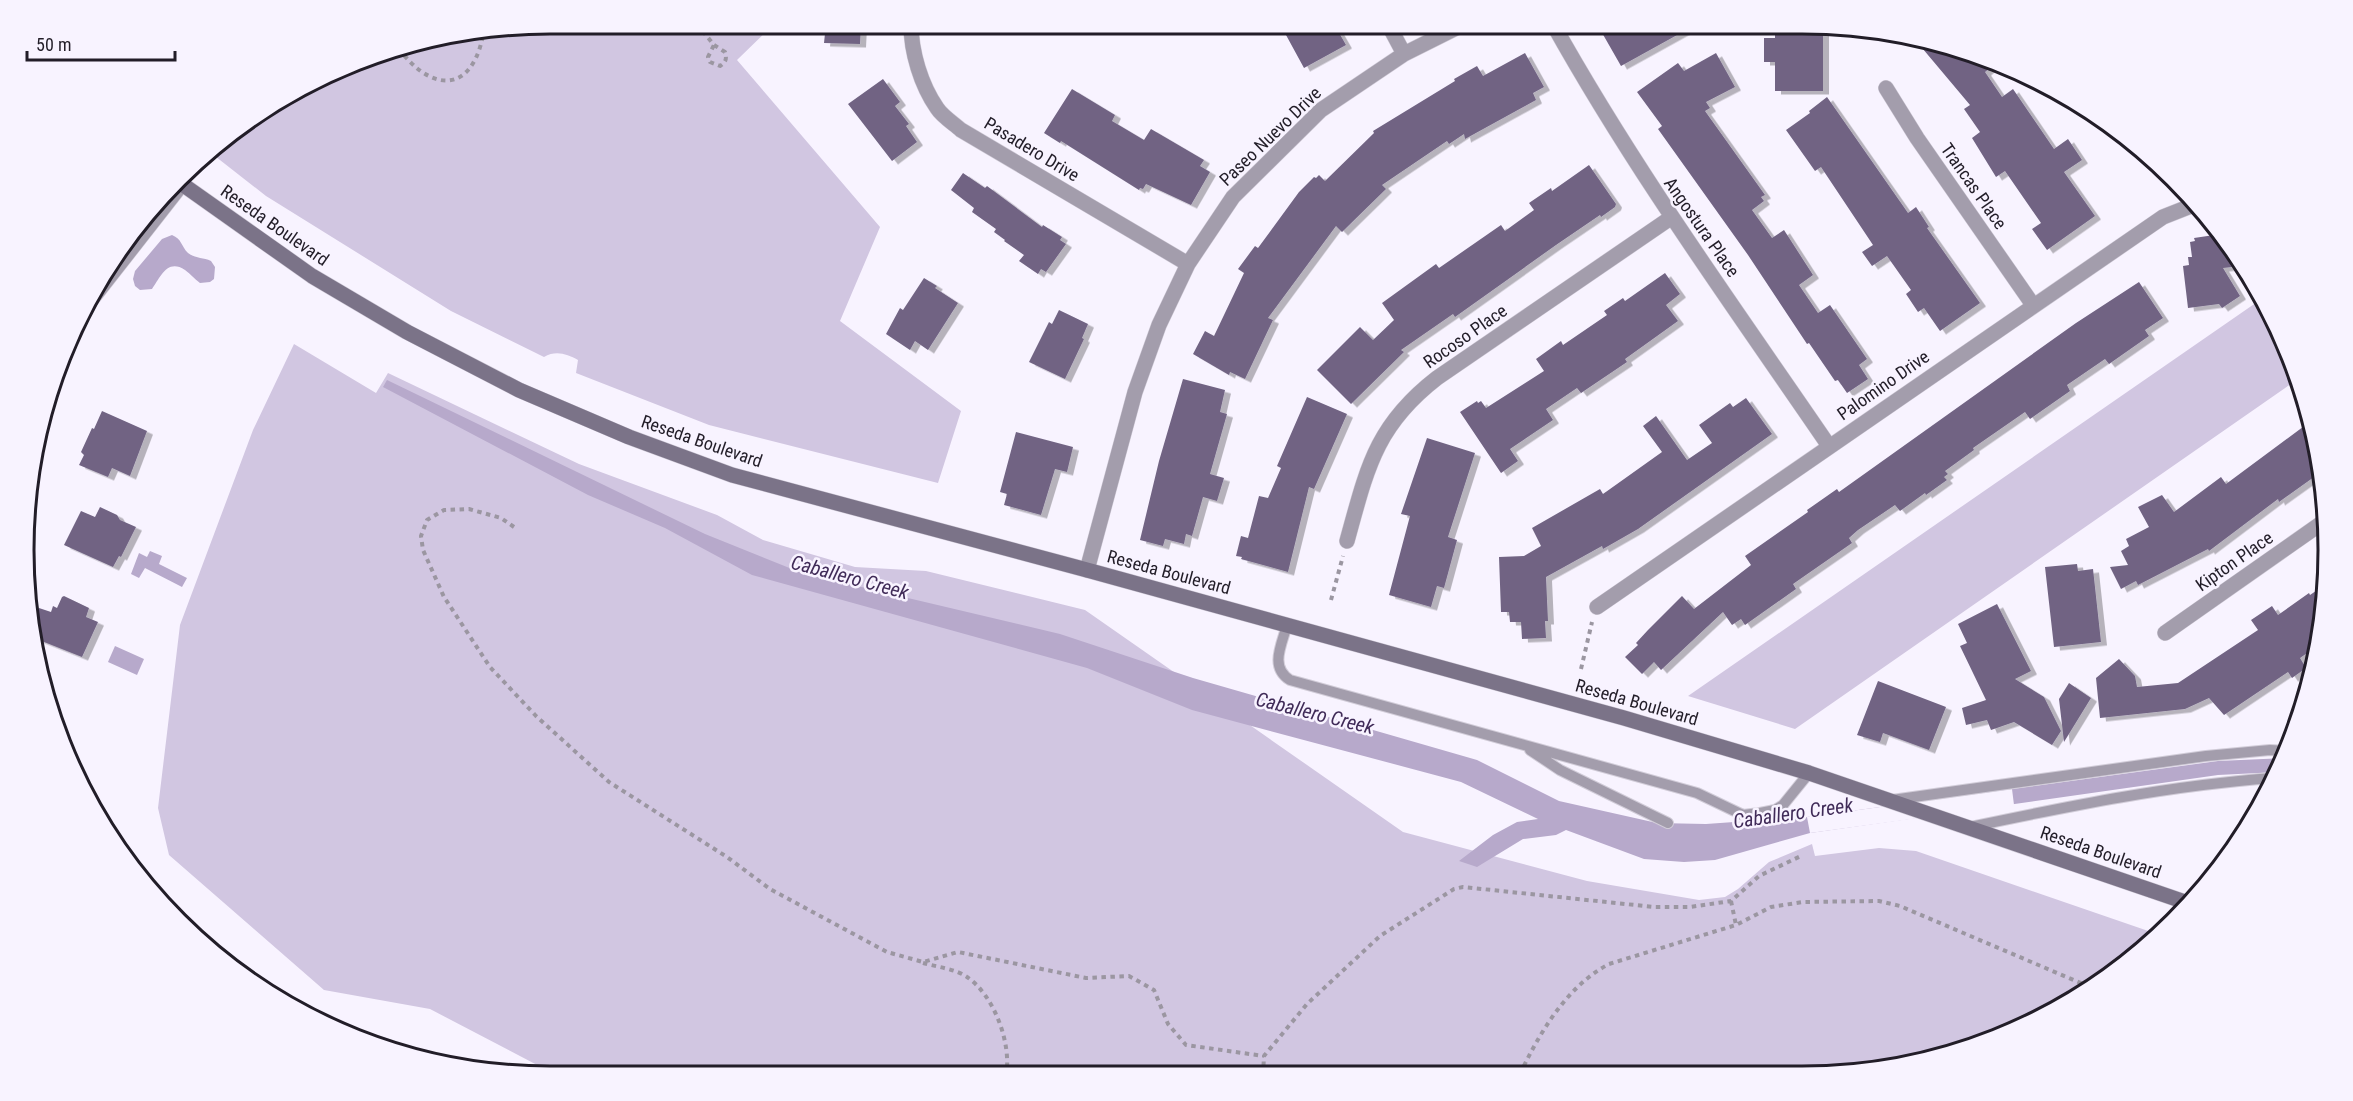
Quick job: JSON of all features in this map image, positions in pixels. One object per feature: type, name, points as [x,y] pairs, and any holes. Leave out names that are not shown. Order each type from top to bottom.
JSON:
[{"type":"main road","name":"Reseda Boulevard","points":[[186,186],[312,276],[406,332],[519,390],[629,436],[732,475],[1624,718],[1809,773],[2181,901]]},
{"type":"street","name":"Pasadero Drive","points":[[911,34],[921,77],[937,109],[961,130],[1188,264]]},
{"type":"street","points":[[1393,34],[1404,54]]},
{"type":"street","name":"Paseo Nuevo Drive","points":[[1087,570],[1135,392],[1159,325],[1188,264],[1233,197],[1313,117],[1404,54],[1444,34]]},
{"type":"street","name":"Angostura Place","points":[[1559,34],[1590,90],[1672,218],[1829,446]]},
{"type":"street","name":"Trancas Place","points":[[1886,88],[1917,138],[2033,305]]},
{"type":"street","name":"Palomino Drive","points":[[1597,607],[2163,217],[2187,207]]},
{"type":"street","name":"Rocoso Place","points":[[1347,541],[1365,474],[1377,447],[1413,397],[1437,378],[1672,218]]},
{"type":"street","name":"Kipton Place","points":[[2165,633],[2317,526]]},
{"type":"lane","points":[[1287,625],[1277,662],[1282,675],[1290,680],[1697,794],[1743,815],[1776,810],[1783,805],[1809,773]]},
{"type":"lane","points":[[1523,745],[1560,770],[1668,823]]},
{"type":"lane","points":[[1895,802],[2206,756],[2278,750]]},
{"type":"lane","points":[[1970,827],[2069,806],[2265,779]]},
{"type":"path","points":[[705,34],[714,45],[725,52],[727,58],[720,66],[710,62],[708,57],[714,45]]},
{"type":"path","points":[[405,56],[422,71],[435,78],[448,80],[460,77],[471,69],[482,39]]},
{"type":"path","points":[[514,527],[501,518],[469,509],[444,510],[427,520],[421,536],[423,550],[444,597],[490,668],[536,716],[609,782],[727,857],[770,889],[887,952],[966,976],[982,988],[1005,1035],[1008,1066]]},
{"type":"path","points":[[1331,600],[1347,541]]},
{"type":"path","points":[[1581,669],[1597,607]]},
{"type":"path","points":[[1263,1066],[1264,1056],[1307,1004],[1380,936],[1454,889],[1463,887],[1654,907],[1690,907],[1731,901],[1759,876],[1803,855]]},
{"type":"path","points":[[1731,901],[1736,925]]},
{"type":"path","points":[[1524,1066],[1553,1014],[1595,971],[1609,964],[1638,957],[1736,925],[1771,907],[1803,902],[1879,902],[1900,906],[2083,984]]},
{"type":"path","points":[[922,962],[958,952],[1086,978],[1129,976],[1154,990],[1168,1024],[1185,1045],[1264,1056]]},
{"type":"shaded area","points":[[764,34],[737,60],[880,227],[840,321],[961,411],[938,483],[709,425],[576,373],[578,360],[561,354],[544,357],[451,311],[266,196],[217,157],[264,121],[292,104],[353,74],[385,62],[450,44],[517,36]]},
{"type":"shaded area","points":[[172,235],[180,241],[188,253],[211,261],[215,267],[214,279],[200,283],[185,270],[173,266],[161,275],[152,289],[140,290],[135,286],[133,279],[135,271],[162,239]]},
{"type":"shaded area","points":[[2255,304],[2279,353],[2291,384],[1795,729],[1688,696]]},
{"type":"shaded area","points":[[294,344],[376,393],[388,373],[579,464],[717,515],[763,540],[855,567],[926,571],[1085,610],[1403,832],[1587,881],[1699,900],[1725,897],[1738,889],[1769,862],[1812,844],[1815,856],[1879,848],[1916,851],[2150,932],[2117,960],[2089,980],[2031,1013],[2000,1027],[1936,1049],[1903,1057],[1836,1065],[538,1066],[430,1009],[324,990],[169,855],[158,808],[180,625],[253,430]]},
{"type":"shaded area","points":[[387,380],[705,534],[802,573],[1060,634],[1193,678],[1477,760],[1559,801],[1657,823],[1706,824],[1807,817],[2218,761],[2274,759],[2268,773],[2218,775],[1810,833],[1715,860],[1684,862],[1644,859],[1566,830],[1556,835],[1523,839],[1477,867],[1459,861],[1493,835],[1517,822],[1538,819],[1461,782],[1192,710],[1087,668],[752,575],[665,528],[588,495],[383,387]]},
{"type":"shaded area","points":[[150,551],[162,556],[159,564],[187,578],[182,587],[145,568],[139,578],[131,574],[139,553],[147,557]]},
{"type":"shaded area","points":[[115,646],[144,659],[137,675],[108,662]]},
{"type":"pier","points":[[2012,789],[2014,805],[1810,833],[1807,817]]},
{"type":"building","points":[[825,34],[860,34],[860,44],[824,43]]},
{"type":"building","points":[[1285,34],[1340,34],[1346,45],[1304,68]]},
{"type":"building","points":[[1603,34],[1679,34],[1621,66]]},
{"type":"building","points":[[1775,34],[1823,35],[1823,91],[1775,91],[1775,62],[1764,62],[1764,38],[1775,38]]},
{"type":"building","points":[[1923,49],[1988,70],[1985,72],[2002,97],[2013,89],[2054,149],[2068,139],[2082,160],[2064,172],[2095,216],[2047,250],[2032,229],[2041,223],[2005,171],[1996,177],[1972,138],[1980,132],[1964,109],[1970,105]]},
{"type":"building","points":[[1525,53],[1544,87],[1533,93],[1536,100],[1465,139],[1464,134],[1449,144],[1447,141],[1382,185],[1386,189],[1342,232],[1336,226],[1268,318],[1273,320],[1245,379],[1230,372],[1229,375],[1193,354],[1205,331],[1214,336],[1244,273],[1238,269],[1255,246],[1258,248],[1299,192],[1314,177],[1319,175],[1325,181],[1374,133],[1373,131],[1455,81],[1454,79],[1477,66],[1483,76]]},
{"type":"building","points":[[1716,53],[1735,87],[1706,102],[1710,108],[1705,111],[1765,195],[1761,197],[1764,201],[1752,210],[1772,238],[1784,230],[1813,275],[1799,285],[1818,313],[1830,305],[1867,359],[1859,365],[1868,379],[1847,393],[1838,380],[1835,381],[1809,343],[1807,344],[1748,255],[1658,129],[1662,126],[1637,92],[1678,63],[1684,71]]},
{"type":"building","points":[[883,79],[900,102],[895,106],[909,124],[906,126],[917,142],[892,161],[848,104]]},
{"type":"building","points":[[1072,89],[1115,115],[1112,121],[1144,140],[1151,129],[1204,160],[1200,166],[1210,172],[1191,205],[1146,184],[1143,189],[1139,190],[1061,141],[1060,143],[1044,133]]},
{"type":"building","points":[[1827,97],[1908,213],[1916,207],[1929,227],[1927,228],[1980,303],[1940,331],[1924,308],[1918,312],[1906,294],[1911,290],[1887,256],[1872,266],[1862,252],[1873,245],[1821,167],[1815,171],[1786,130],[1810,113],[1809,111]]},
{"type":"building","points":[[1589,165],[1616,204],[1615,207],[1556,245],[1455,317],[1453,314],[1401,350],[1404,352],[1351,404],[1317,370],[1360,327],[1373,340],[1394,320],[1382,303],[1436,264],[1439,268],[1501,225],[1505,231],[1534,210],[1529,203],[1551,188],[1552,191]]},
{"type":"building","points":[[963,173],[985,188],[987,186],[1042,227],[1043,225],[1062,237],[1060,240],[1066,244],[1046,272],[1041,269],[1038,274],[1019,261],[1024,255],[1004,241],[994,232],[996,229],[972,212],[974,208],[951,190]]},
{"type":"building","points":[[2211,235],[2232,263],[2232,267],[2223,268],[2240,296],[2222,308],[2219,304],[2188,308],[2183,266],[2189,265],[2188,257],[2192,257],[2190,242],[2195,241],[2194,238]]},
{"type":"building","points":[[1665,273],[1680,294],[1666,305],[1678,321],[1625,359],[1627,362],[1581,393],[1577,388],[1546,409],[1553,420],[1510,449],[1518,461],[1501,473],[1460,412],[1477,401],[1478,403],[1481,401],[1486,408],[1544,371],[1536,359],[1561,341],[1563,345],[1607,315],[1604,311],[1623,298],[1625,301]]},
{"type":"building","points":[[924,278],[958,303],[928,350],[915,341],[910,350],[886,334],[900,308],[903,310]]},
{"type":"building","points":[[2139,282],[2163,318],[2145,330],[2149,336],[2109,364],[2105,359],[2067,385],[2070,391],[2030,419],[2025,412],[1973,448],[1974,450],[1945,471],[1948,474],[1944,477],[1947,480],[1926,495],[1925,493],[1900,511],[1895,505],[1858,530],[1849,538],[1852,543],[1793,584],[1796,589],[1745,625],[1741,619],[1732,625],[1723,612],[1661,670],[1654,662],[1642,674],[1625,657],[1682,596],[1694,609],[1751,565],[1745,556],[1808,512],[1807,510],[1837,489],[1839,492],[2076,323]]},
{"type":"building","points":[[1059,310],[1088,324],[1082,338],[1084,339],[1065,379],[1029,362],[1049,322],[1052,324]]},
{"type":"building","points":[[1183,379],[1225,390],[1220,412],[1227,414],[1210,474],[1224,478],[1217,501],[1203,497],[1192,536],[1186,534],[1184,544],[1165,539],[1163,546],[1140,540],[1159,461]]},
{"type":"building","points":[[1307,397],[1347,414],[1314,489],[1309,487],[1288,572],[1236,556],[1241,536],[1248,538],[1259,496],[1268,498],[1281,468],[1277,466]]},
{"type":"building","points":[[1746,398],[1772,434],[1638,529],[1546,577],[1548,621],[1545,621],[1546,638],[1522,639],[1521,622],[1510,622],[1509,612],[1501,612],[1499,557],[1524,556],[1541,546],[1532,528],[1600,489],[1603,494],[1662,452],[1643,426],[1656,416],[1687,460],[1712,443],[1699,425],[1730,403],[1733,407]]},
{"type":"building","points":[[102,411],[147,431],[130,476],[112,468],[108,477],[79,465],[84,455],[81,452]]},
{"type":"building","points":[[2303,427],[2313,478],[2279,502],[2278,499],[2209,551],[2208,549],[2138,585],[2136,581],[2121,589],[2110,567],[2128,565],[2121,551],[2129,546],[2126,539],[2149,527],[2138,507],[2162,495],[2174,512],[2221,477],[2226,484]]},
{"type":"building","points":[[1016,432],[1073,447],[1067,472],[1055,469],[1041,515],[1004,505],[1007,494],[1000,492]]},
{"type":"building","points":[[1427,438],[1475,453],[1448,537],[1457,540],[1444,588],[1437,586],[1431,607],[1389,595],[1410,516],[1401,514]]},
{"type":"building","points":[[100,507],[136,527],[121,557],[119,556],[113,567],[64,545],[81,511],[95,517]]},
{"type":"building","points":[[2077,564],[2078,571],[2093,569],[2101,642],[2054,647],[2045,567]]},
{"type":"building","points":[[2316,591],[2309,651],[2300,658],[2305,669],[2292,678],[2288,672],[2224,715],[2209,698],[2185,709],[2100,718],[2096,678],[2119,659],[2135,676],[2137,687],[2178,683],[2258,630],[2251,620],[2272,606],[2278,615],[2309,593],[2310,595]]},
{"type":"building","points":[[62,597],[89,608],[86,617],[98,622],[82,657],[43,641],[39,608],[51,612],[53,606],[57,608]]},
{"type":"building","points":[[1997,604],[2031,671],[2015,679],[2044,697],[2061,731],[2052,745],[2014,722],[1991,730],[1987,720],[1966,725],[1962,708],[1986,700],[1960,646],[1967,643],[1958,624]]},
{"type":"building","points":[[1878,681],[1946,707],[1929,750],[1883,733],[1880,742],[1857,735]]},
{"type":"building","points":[[2069,683],[2091,698],[2064,742],[2059,699]]},
{"type":"water label","name":"Caballero Creek","points":[[850,577]]},
{"type":"water label","name":"Caballero Creek","points":[[1315,713]]},
{"type":"water label","name":"Caballero Creek","points":[[1793,813]]}]
